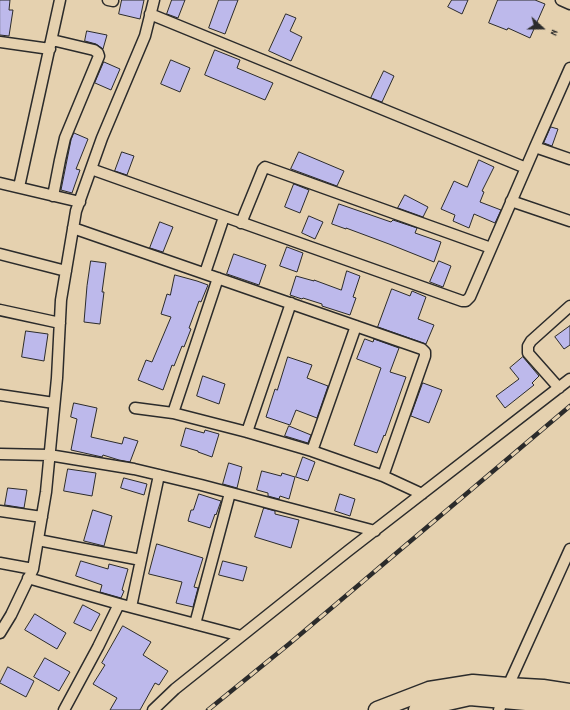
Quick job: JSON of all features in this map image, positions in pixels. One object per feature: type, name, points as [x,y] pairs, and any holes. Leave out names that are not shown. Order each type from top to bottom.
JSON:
[{"type":"main road","points":[[377,710],[430,690],[473,683],[504,699],[543,688],[570,692]]},
{"type":"main road","points":[[418,710],[425,707],[470,697],[570,706]]},
{"type":"street","points":[[19,188],[60,0]]},
{"type":"street","points":[[0,633],[11,615],[31,573],[38,540],[46,492],[50,455],[57,378],[61,300],[76,211],[102,138],[145,36],[154,0]]},
{"type":"street","points":[[561,0],[570,4]]},
{"type":"street","points":[[150,14],[526,168]]},
{"type":"street","points":[[0,42],[51,45],[94,50],[98,53],[99,56],[65,138],[54,196]]},
{"type":"street","points":[[91,170],[462,301],[466,301],[470,297],[570,68]]},
{"type":"street","points":[[535,147],[570,159]]},
{"type":"street","points":[[241,223],[265,167],[491,248]]},
{"type":"street","points":[[0,183],[80,202]]},
{"type":"street","points":[[511,202],[570,221]]},
{"type":"street","points":[[205,273],[224,217]]},
{"type":"street","points":[[73,228],[422,349],[425,352],[425,356],[383,476]]},
{"type":"street","points":[[0,254],[66,271]]},
{"type":"street","points":[[173,413],[218,278]]},
{"type":"street","points":[[247,432],[291,303]]},
{"type":"street","points":[[559,388],[528,353],[528,350],[531,342],[570,306]]},
{"type":"street","points":[[0,310],[60,323]]},
{"type":"street","points":[[312,452],[356,326]]},
{"type":"street","points":[[153,710],[175,689],[241,636],[570,379]]},
{"type":"street","points":[[0,395],[54,403]]},
{"type":"street","points":[[135,408],[173,413],[247,432],[383,476],[422,494]]},
{"type":"street","points":[[0,454],[50,455],[134,469],[230,492],[375,531]]},
{"type":"street","points":[[131,607],[159,475]]},
{"type":"street","points":[[195,624],[230,492]]},
{"type":"street","points":[[0,511],[42,517]]},
{"type":"street","points":[[38,540],[141,560]]},
{"type":"street","points":[[504,699],[570,549]]},
{"type":"street","points":[[0,563],[119,604],[241,636]]},
{"type":"street","points":[[64,710],[119,604]]},
{"type":"building","points":[[0,0],[10,0],[9,10],[13,10],[9,36],[0,35]]},
{"type":"building","points":[[122,0],[144,0],[140,19],[119,14]]},
{"type":"building","points":[[172,0],[185,0],[178,18],[167,14]]},
{"type":"building","points":[[219,0],[238,0],[225,34],[209,28]]},
{"type":"building","points":[[452,0],[468,0],[462,14],[448,7]]},
{"type":"building","points":[[498,0],[535,0],[545,4],[530,38],[508,28],[507,30],[489,23]]},
{"type":"building","points":[[286,14],[296,18],[290,31],[302,37],[291,61],[269,51]]},
{"type":"building","points":[[87,31],[107,35],[103,49],[96,44],[85,41]]},
{"type":"building","points":[[215,50],[240,60],[237,68],[273,83],[265,100],[205,75]]},
{"type":"building","points":[[171,60],[190,68],[180,92],[161,84]]},
{"type":"building","points":[[104,62],[120,69],[111,90],[95,83]]},
{"type":"building","points":[[384,71],[394,76],[382,102],[371,98]]},
{"type":"building","points":[[551,127],[558,129],[552,146],[544,143]]},
{"type":"building","points":[[74,133],[88,139],[76,169],[80,170],[72,193],[61,190],[71,140]]},
{"type":"building","points":[[122,152],[134,156],[127,175],[115,171]]},
{"type":"building","points":[[299,152],[344,171],[337,186],[291,169]]},
{"type":"building","points":[[479,160],[494,167],[482,191],[484,192],[480,202],[501,210],[495,223],[474,214],[469,228],[453,221],[455,215],[441,209],[454,181],[467,187]]},
{"type":"building","points":[[294,184],[309,190],[300,213],[285,207]]},
{"type":"building","points":[[405,195],[428,207],[423,217],[398,208]]},
{"type":"building","points":[[339,204],[391,222],[393,220],[417,228],[415,233],[441,242],[434,262],[332,224]]},
{"type":"building","points":[[309,216],[323,222],[315,239],[302,233]]},
{"type":"building","points":[[160,222],[173,227],[163,252],[150,248]]},
{"type":"building","points":[[287,247],[303,253],[297,272],[280,266]]},
{"type":"building","points":[[234,254],[266,265],[259,285],[227,274]]},
{"type":"building","points":[[91,261],[106,263],[100,324],[84,322]]},
{"type":"building","points":[[439,261],[451,266],[443,287],[430,282]]},
{"type":"building","points":[[347,271],[360,276],[353,297],[356,298],[350,315],[322,306],[322,304],[290,295],[296,276],[314,280],[341,290]]},
{"type":"building","points":[[175,275],[208,285],[201,302],[199,301],[184,347],[182,346],[174,366],[172,365],[163,390],[138,380],[146,360],[152,362],[171,317],[161,314],[167,294],[170,295]]},
{"type":"building","points":[[392,289],[410,296],[412,291],[426,297],[418,319],[434,325],[426,344],[378,327]]},
{"type":"building","points":[[570,326],[570,345],[564,349],[555,337]]},
{"type":"building","points":[[26,331],[48,334],[44,361],[22,357]]},
{"type":"building","points":[[365,339],[373,342],[374,339],[399,348],[390,372],[406,377],[385,436],[384,435],[377,453],[354,445],[381,368],[357,359]]},
{"type":"building","points":[[288,357],[312,365],[307,378],[328,386],[317,418],[296,410],[290,425],[266,417]]},
{"type":"building","points":[[523,357],[539,376],[532,383],[534,385],[505,408],[496,396],[519,379],[510,368]]},
{"type":"building","points":[[203,376],[225,384],[219,404],[197,396]]},
{"type":"building","points":[[423,383],[442,390],[429,423],[411,416]]},
{"type":"building","points":[[74,403],[97,408],[91,437],[122,444],[124,437],[138,441],[130,462],[103,455],[102,457],[71,450],[77,419],[71,417]]},
{"type":"building","points":[[289,426],[311,435],[308,443],[285,436]]},
{"type":"building","points":[[186,428],[204,433],[205,430],[219,434],[212,457],[181,446]]},
{"type":"building","points":[[303,457],[315,462],[308,481],[296,477]]},
{"type":"building","points":[[229,463],[242,467],[237,488],[223,484]]},
{"type":"building","points":[[68,469],[96,473],[92,496],[64,491]]},
{"type":"building","points":[[262,471],[281,476],[282,473],[295,477],[289,499],[280,496],[279,499],[268,496],[268,493],[257,490]]},
{"type":"building","points":[[124,478],[147,484],[144,495],[121,488]]},
{"type":"building","points":[[8,488],[27,490],[24,508],[5,505]]},
{"type":"building","points":[[199,494],[221,501],[210,528],[188,521],[191,510],[193,510]]},
{"type":"building","points":[[340,494],[355,499],[350,516],[335,511]]},
{"type":"building","points":[[264,508],[275,511],[275,514],[299,520],[291,548],[255,537]]},
{"type":"building","points":[[93,510],[112,516],[104,546],[84,541]]},
{"type":"building","points":[[157,544],[203,558],[194,587],[198,588],[193,607],[176,603],[182,582],[149,574]]},
{"type":"building","points":[[81,561],[108,569],[109,564],[128,569],[122,590],[124,591],[121,598],[100,592],[102,585],[76,576]]},
{"type":"building","points":[[223,561],[247,567],[243,581],[219,575]]},
{"type":"building","points":[[83,605],[100,614],[91,631],[74,623]]},
{"type":"building","points":[[35,614],[66,633],[57,649],[25,630]]},
{"type":"building","points":[[123,626],[151,642],[143,655],[168,671],[159,685],[155,683],[140,710],[110,710],[117,698],[93,684],[105,665],[102,663]]},
{"type":"building","points":[[45,658],[70,672],[59,691],[34,677]]},
{"type":"building","points":[[8,667],[34,681],[26,697],[0,683]]},
{"type":"railway","points":[[208,710],[289,644],[570,406]]}]
